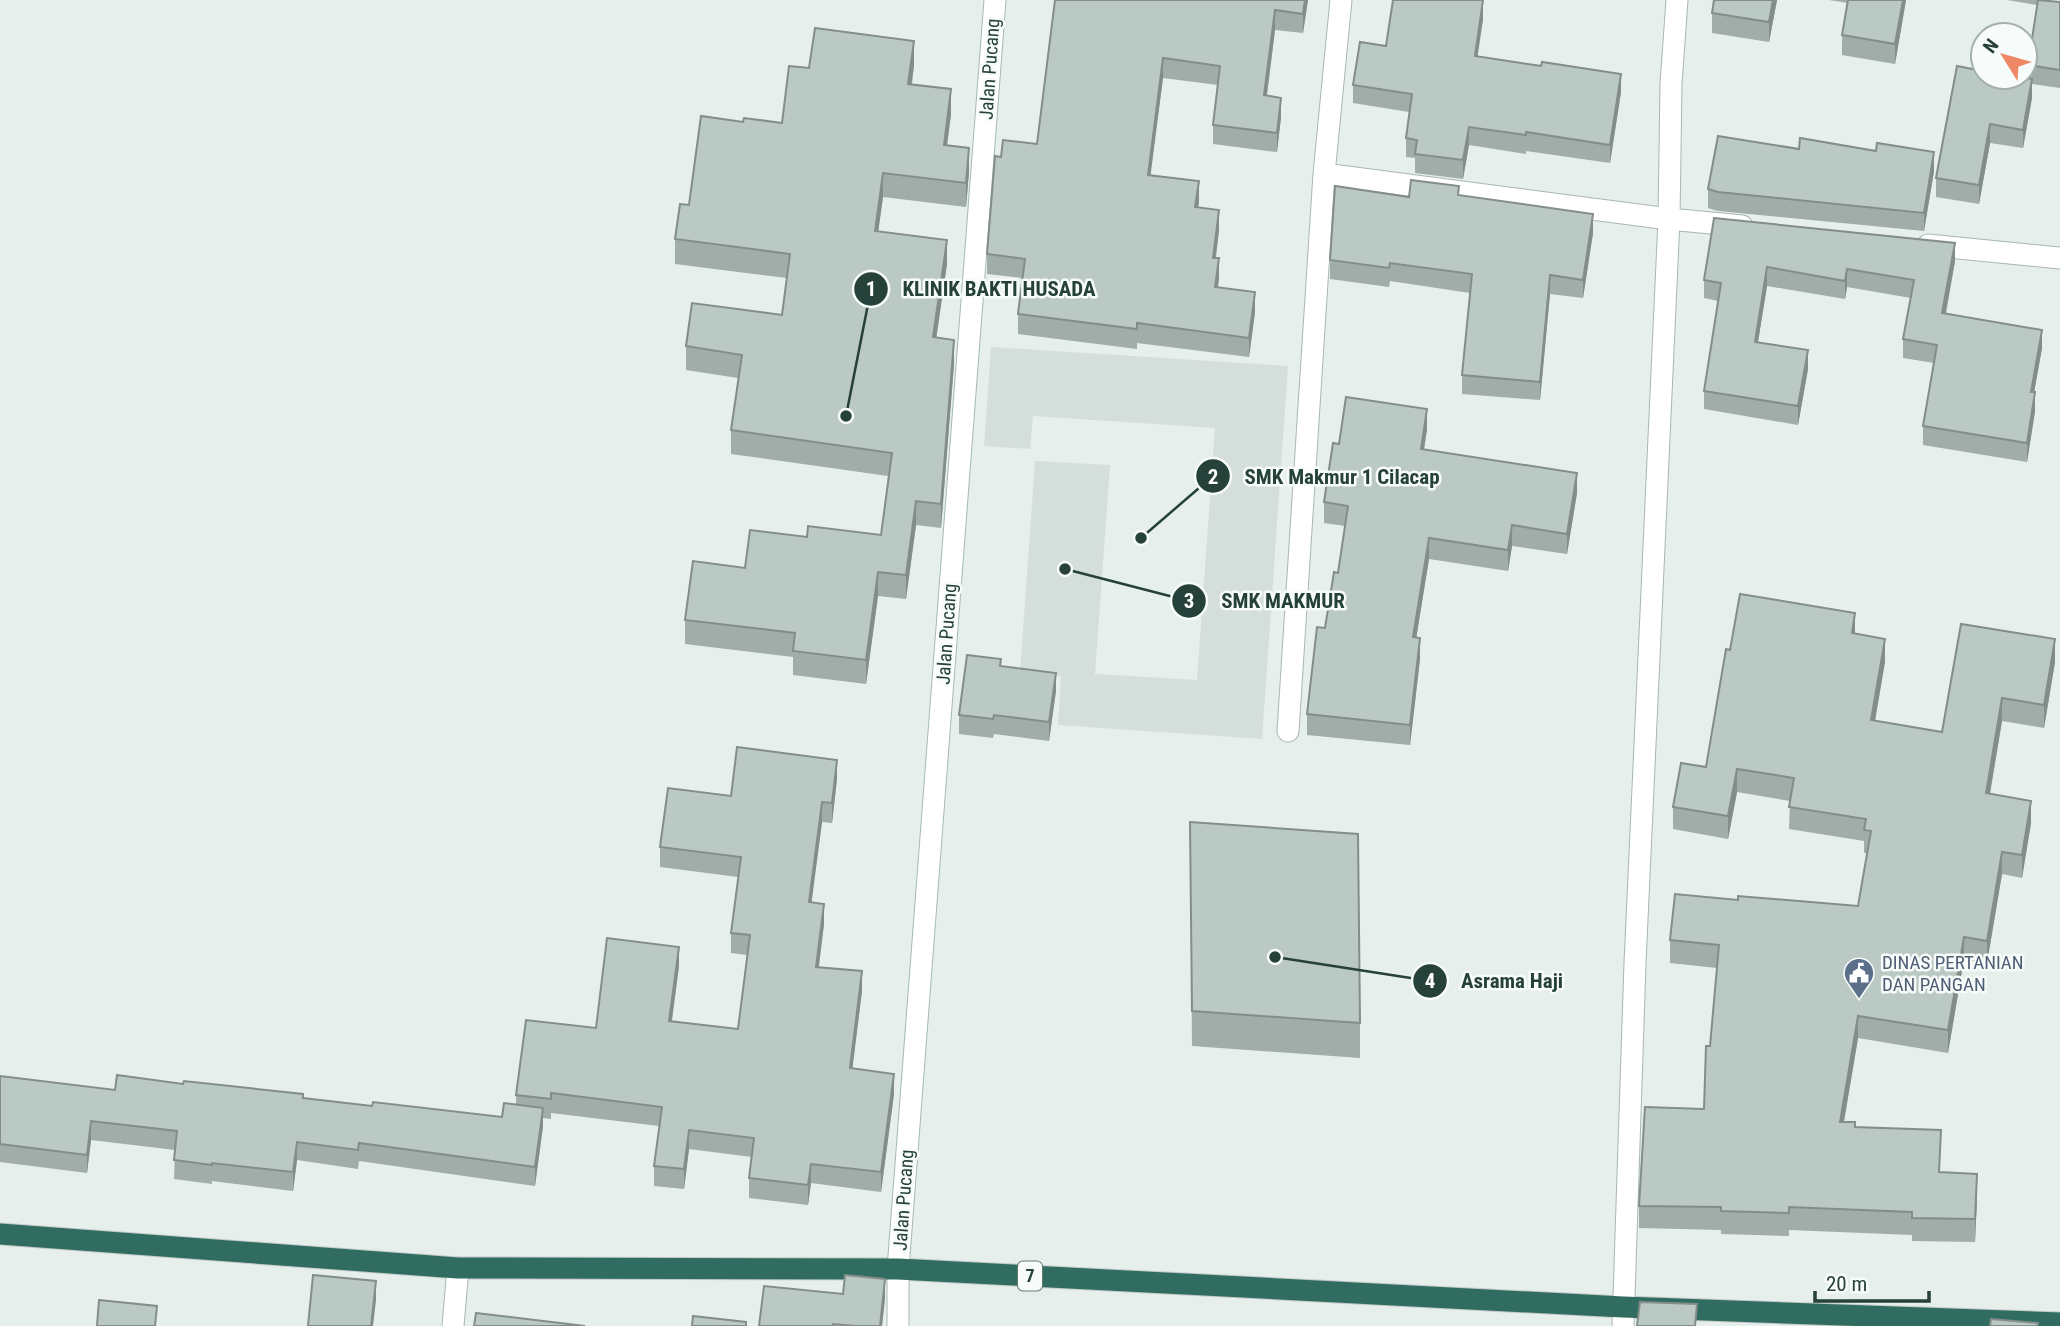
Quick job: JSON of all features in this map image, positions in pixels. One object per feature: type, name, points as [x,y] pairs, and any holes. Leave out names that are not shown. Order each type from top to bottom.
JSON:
[{"type":"highway","name":"7","points":[[0,1234],[458,1268],[898,1269],[1623,1317],[2060,1323]]},
{"type":"street","name":"Jalan Pucang","points":[[898,1326],[898,1269],[995,0]]},
{"type":"street","points":[[1288,731],[1324,174],[1340,0]]},
{"type":"street","points":[[1623,1317],[1635,963],[1669,219],[1671,84],[1676,0]]},
{"type":"street","points":[[1324,174],[1669,219],[1763,228]]},
{"type":"street","points":[[1912,243],[2060,258]]},
{"type":"street","points":[[453,1326],[458,1268]]},
{"type":"shaded area","points":[[991,347],[1288,366],[1262,739],[1058,725],[1061,676],[1020,673],[1035,461],[1110,465],[1095,674],[1197,680],[1215,428],[1033,416],[1030,449],[984,446]]},
{"type":"building","points":[[1055,0],[1305,0],[1303,14],[1275,10],[1264,95],[1281,98],[1277,133],[1213,125],[1220,66],[1163,58],[1148,175],[1199,181],[1195,207],[1219,210],[1213,258],[1219,258],[1215,287],[1255,292],[1249,338],[1137,323],[1137,329],[1018,314],[1025,259],[987,254],[995,156],[1001,157],[1003,140],[1037,144]]},
{"type":"building","points":[[1393,0],[1483,0],[1475,56],[1541,66],[1542,62],[1621,74],[1610,145],[1526,132],[1526,135],[1469,127],[1463,160],[1415,154],[1417,140],[1406,138],[1412,94],[1353,85],[1360,42],[1386,46]]},
{"type":"building","points":[[1714,0],[1773,0],[1769,22],[1712,13]]},
{"type":"building","points":[[1848,0],[1903,0],[1895,44],[1842,35]]},
{"type":"building","points":[[2038,0],[2060,2],[2060,70],[2039,67],[2039,21],[2035,21]]},
{"type":"building","points":[[815,28],[914,41],[908,84],[951,89],[944,145],[969,148],[966,183],[883,173],[875,231],[947,240],[933,337],[954,340],[941,504],[916,501],[906,575],[878,572],[866,660],[793,651],[795,633],[685,620],[693,561],[745,568],[750,530],[807,537],[808,526],[881,535],[892,453],[731,430],[742,355],[686,346],[692,303],[782,315],[790,254],[675,239],[680,204],[689,205],[701,116],[743,122],[744,118],[782,123],[789,66],[809,68]]},
{"type":"building","points":[[1957,66],[1969,68],[1969,91],[2030,91],[2023,130],[1990,124],[1979,185],[1936,178]]},
{"type":"building","points":[[1718,136],[1799,149],[1800,138],[1876,151],[1877,143],[1934,152],[1924,213],[1708,189]]},
{"type":"building","points":[[1411,180],[1459,186],[1458,195],[1593,214],[1583,280],[1550,275],[1540,382],[1462,375],[1472,274],[1390,263],[1389,268],[1330,260],[1335,186],[1409,197]]},
{"type":"building","points":[[1714,218],[1955,243],[1942,313],[2042,330],[2031,392],[2035,392],[2027,443],[1923,426],[1937,345],[1903,339],[1914,280],[1847,269],[1845,281],[1767,267],[1755,342],[1808,350],[1798,406],[1704,391],[1721,283],[1704,280]]},
{"type":"building","points":[[1346,397],[1427,409],[1421,449],[1577,473],[1567,534],[1512,525],[1508,550],[1429,538],[1413,637],[1420,638],[1410,725],[1307,714],[1317,627],[1325,628],[1334,572],[1338,573],[1348,506],[1324,502],[1333,443],[1339,444]]},
{"type":"building","points":[[1740,594],[1855,613],[1852,633],[1885,639],[1871,720],[1942,732],[1961,624],[2055,639],[2044,705],[2002,698],[1986,793],[2031,801],[2022,855],[2002,852],[1987,941],[1964,937],[1948,1030],[1858,1016],[1840,1122],[1855,1122],[1855,1127],[1941,1130],[1939,1172],[1977,1174],[1975,1219],[1912,1218],[1912,1212],[1789,1207],[1789,1213],[1721,1211],[1721,1207],[1639,1206],[1645,1107],[1704,1109],[1706,1046],[1710,1046],[1719,945],[1670,940],[1675,894],[1738,900],[1738,896],[1858,906],[1871,831],[1864,830],[1866,819],[1789,807],[1794,778],[1737,769],[1728,816],[1673,807],[1681,763],[1706,767],[1726,649],[1730,650]]},
{"type":"building","points":[[967,655],[1001,659],[1000,666],[1056,673],[1049,722],[994,715],[993,719],[959,715]]},
{"type":"building","points":[[737,747],[837,760],[832,803],[822,802],[809,902],[824,904],[816,967],[862,971],[850,1068],[894,1074],[881,1172],[811,1164],[808,1185],[749,1178],[754,1138],[689,1130],[684,1169],[654,1166],[662,1107],[551,1093],[551,1099],[516,1095],[526,1020],[596,1028],[607,938],[679,947],[669,1021],[738,1029],[750,935],[731,933],[741,857],[660,847],[668,788],[731,796]]},
{"type":"building","points":[[1190,822],[1358,834],[1360,1023],[1192,1011]]},
{"type":"building","points":[[117,1075],[183,1084],[184,1081],[303,1094],[303,1098],[372,1106],[373,1102],[502,1117],[504,1103],[543,1108],[535,1167],[359,1143],[358,1150],[297,1142],[293,1172],[212,1165],[174,1160],[177,1131],[91,1121],[87,1155],[0,1144],[0,1076],[115,1090]]},
{"type":"building","points":[[313,1275],[376,1281],[371,1326],[308,1326]]},
{"type":"building","points":[[845,1275],[885,1279],[880,1326],[759,1326],[764,1286],[843,1294]]},
{"type":"building","points":[[99,1300],[157,1306],[155,1326],[97,1326]]},
{"type":"building","points":[[1640,1302],[1697,1304],[1695,1326],[1637,1326]]},
{"type":"building","points":[[476,1313],[585,1326],[474,1326]]},
{"type":"building","points":[[693,1316],[746,1322],[746,1326],[692,1326]]},
{"type":"building","points":[[1991,1319],[2038,1323],[2037,1326],[1990,1326]]},
{"type":"place","name":"KLINIK BAKTI HUSADA","points":[[846,416]]},
{"type":"place","name":"SMK Makmur 1 Cilacap","points":[[1141,538]]},
{"type":"place","name":"SMK MAKMUR","points":[[1065,569]]},
{"type":"place","name":"Asrama Haji","points":[[1275,957]]},
{"type":"place","name":"DINAS PERTANIAN DAN PANGAN","points":[[1859,1000]]}]
